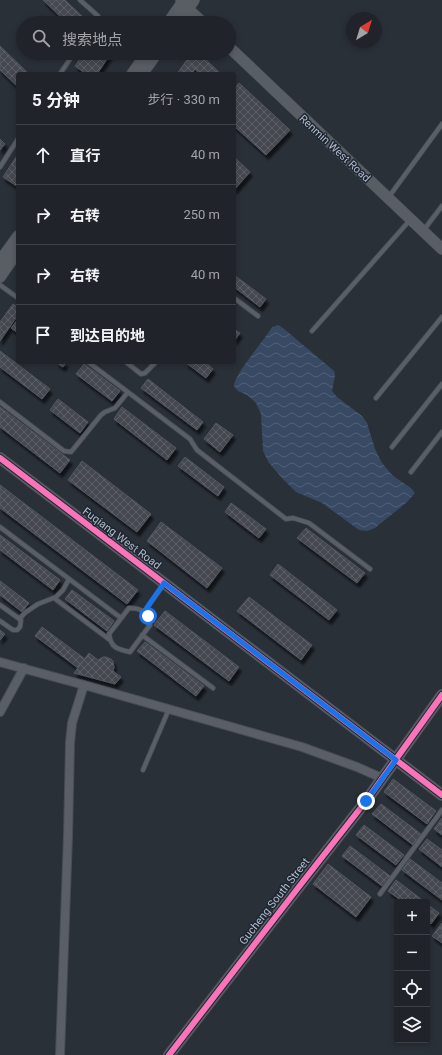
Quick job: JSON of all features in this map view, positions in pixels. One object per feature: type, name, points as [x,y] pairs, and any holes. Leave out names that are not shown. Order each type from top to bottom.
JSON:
[{"type":"street","points":[[174,16],[186,2]]},
{"type":"street","points":[[181,16],[186,2]]},
{"type":"street","points":[[186,2],[197,16]]},
{"type":"street","name":"Renmin West Road","points":[[236,54],[442,249]]},
{"type":"street","points":[[133,72],[141,60]]},
{"type":"street","points":[[143,72],[152,60]]},
{"type":"street","points":[[0,261],[16,239]]},
{"type":"street","points":[[0,276],[16,254]]},
{"type":"street","name":"Fuqiang West Road","points":[[0,458],[442,795]]},
{"type":"street","points":[[0,662],[302,747],[357,767],[382,778]]},
{"type":"street","points":[[0,712],[24,668]]},
{"type":"street","points":[[60,1055],[70,743],[72,723],[84,685]]},
{"type":"street","name":"Gucheng South Street","points":[[168,1055],[366,801],[442,695]]},
{"type":"lane","points":[[80,0],[98,16]]},
{"type":"lane","points":[[61,72],[69,60]]},
{"type":"lane","points":[[388,198],[442,124]]},
{"type":"lane","points":[[0,166],[16,142]]},
{"type":"lane","points":[[422,231],[442,206]]},
{"type":"lane","points":[[312,331],[410,219]]},
{"type":"lane","points":[[0,285],[16,297]]},
{"type":"lane","points":[[236,300],[258,316]]},
{"type":"lane","points":[[376,398],[442,317]]},
{"type":"lane","points":[[91,364],[190,439],[197,450],[286,519],[293,518],[309,523],[370,569]]},
{"type":"lane","points":[[129,364],[142,374],[154,364]]},
{"type":"lane","points":[[392,447],[442,384]]},
{"type":"lane","points":[[0,402],[64,451],[71,452],[101,415],[104,412],[114,408],[128,392]]},
{"type":"lane","points":[[411,472],[442,432]]},
{"type":"lane","points":[[0,527],[121,618]]},
{"type":"lane","points":[[0,621],[13,630],[17,630],[20,627],[20,619],[26,612],[38,604],[54,598],[63,590],[69,579]]},
{"type":"lane","points":[[144,612],[164,583]]},
{"type":"lane","points":[[54,598],[110,640],[116,648],[130,652],[150,625],[148,616],[137,608],[129,608],[109,634],[110,640]]},
{"type":"lane","points":[[0,605],[20,619]]},
{"type":"lane","points":[[142,635],[213,688]]},
{"type":"lane","points":[[143,770],[170,709]]},
{"type":"lane","points":[[380,894],[442,810]]},
{"type":"water","points":[[278,325],[334,371],[335,376],[332,391],[337,397],[362,416],[367,423],[375,449],[382,463],[393,476],[411,488],[415,493],[406,503],[375,528],[367,531],[359,530],[322,503],[296,492],[269,463],[263,451],[261,414],[256,403],[247,395],[238,391],[234,386],[235,381],[250,357],[272,327]]},
{"type":"building","points":[[43,0],[65,0],[82,16],[60,16]]},
{"type":"building","points":[[0,46],[27,72],[16,72],[16,85],[0,70]]},
{"type":"building","points":[[79,60],[106,60],[98,72],[83,72],[75,66]]},
{"type":"building","points":[[206,60],[219,72],[198,72],[186,61]]},
{"type":"building","points":[[186,61],[195,69],[193,72],[178,72]]},
{"type":"building","points":[[239,83],[290,130],[266,155],[236,128],[236,87]]},
{"type":"building","points":[[0,139],[5,144],[0,150]]},
{"type":"building","points":[[16,157],[16,186],[3,177]]},
{"type":"building","points":[[236,159],[250,172],[236,188]]},
{"type":"building","points":[[236,276],[266,299],[260,307],[236,289]]},
{"type":"building","points":[[13,304],[16,306],[16,318],[0,341],[0,322]]},
{"type":"building","points":[[16,322],[16,332],[11,328]]},
{"type":"building","points":[[236,330],[240,333],[236,338]]},
{"type":"building","points":[[0,351],[50,389],[42,399],[0,367]]},
{"type":"building","points":[[84,364],[120,391],[112,401],[76,374]]},
{"type":"building","points":[[188,364],[207,364],[213,369],[206,378]]},
{"type":"building","points":[[148,379],[203,422],[197,430],[141,388]]},
{"type":"building","points":[[58,399],[88,422],[80,433],[50,410]]},
{"type":"building","points":[[0,407],[70,460],[60,473],[0,427]]},
{"type":"building","points":[[122,407],[176,448],[167,460],[114,419]]},
{"type":"building","points":[[216,423],[233,435],[220,452],[204,439]]},
{"type":"building","points":[[185,457],[224,487],[218,496],[178,466]]},
{"type":"building","points":[[82,461],[151,514],[137,532],[68,480]]},
{"type":"building","points":[[0,485],[138,590],[127,604],[0,508]]},
{"type":"building","points":[[231,503],[266,529],[259,538],[225,512]]},
{"type":"building","points":[[161,522],[222,568],[207,588],[147,541]]},
{"type":"building","points":[[306,528],[365,573],[357,583],[297,538]]},
{"type":"building","points":[[0,535],[60,580],[53,590],[0,550]]},
{"type":"building","points":[[278,564],[337,610],[329,620],[270,575]]},
{"type":"building","points":[[0,581],[29,603],[22,612],[0,595]]},
{"type":"building","points":[[72,590],[114,621],[107,631],[65,599]]},
{"type":"building","points":[[249,597],[312,645],[301,660],[237,611]]},
{"type":"building","points":[[165,611],[239,667],[229,681],[154,625]]},
{"type":"building","points":[[42,627],[85,659],[78,668],[35,636]]},
{"type":"building","points":[[0,630],[5,634],[0,640]]},
{"type":"building","points":[[145,642],[204,686],[196,696],[137,651]]},
{"type":"building","points":[[89,653],[98,660],[106,657],[113,661],[113,671],[121,677],[115,684],[74,673]]},
{"type":"building","points":[[393,779],[436,811],[427,824],[384,792]]},
{"type":"building","points":[[381,804],[421,834],[413,845],[372,814]]},
{"type":"building","points":[[442,818],[442,835],[434,829]]},
{"type":"building","points":[[364,825],[404,855],[396,865],[356,835]]},
{"type":"building","points":[[427,839],[442,850],[442,867],[419,849]]},
{"type":"building","points":[[350,846],[390,876],[382,886],[342,856]]},
{"type":"building","points":[[410,859],[442,883],[442,900],[402,870]]},
{"type":"building","points":[[328,864],[371,897],[356,917],[313,884]]},
{"type":"building","points":[[396,880],[421,899],[399,899],[388,891]]},
{"type":"building","points":[[430,906],[439,913],[431,924],[430,923]]},
{"type":"building","points":[[442,923],[442,943],[432,936]]},
{"type":"cycle path","points":[[0,458],[442,795]]},
{"type":"cycle path","points":[[169,1055],[366,801],[442,695]]},
{"type":"route","points":[[148,616],[144,612],[164,583],[396,760],[366,801]]}]
